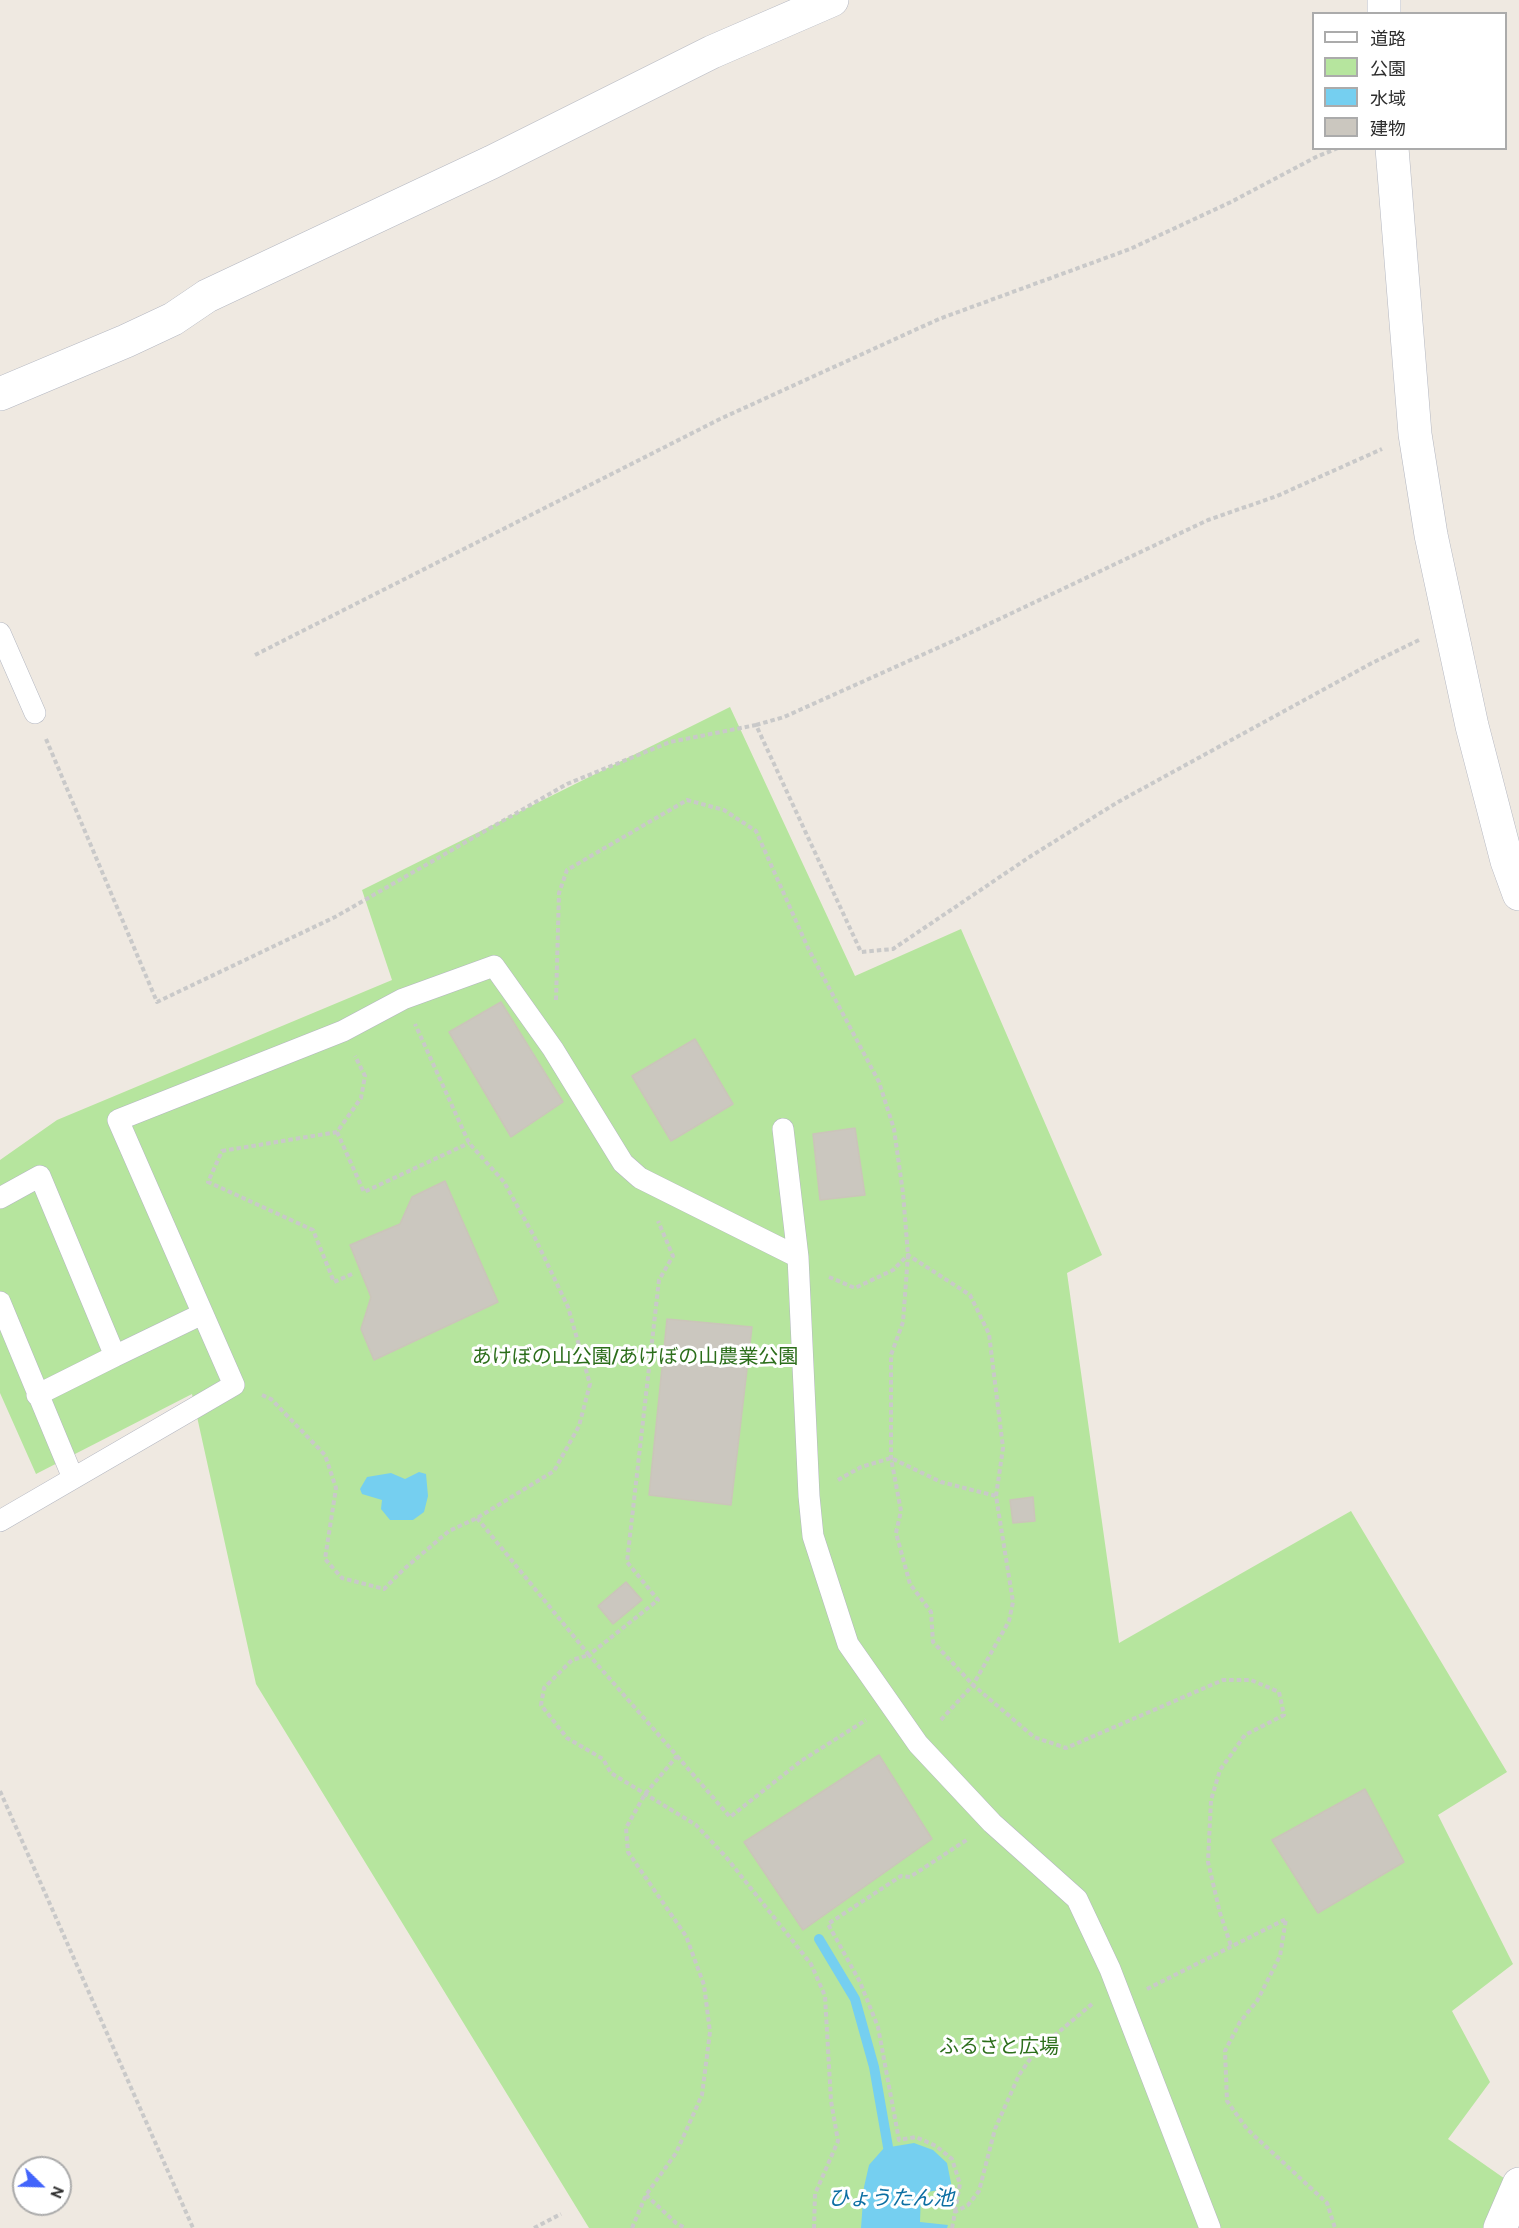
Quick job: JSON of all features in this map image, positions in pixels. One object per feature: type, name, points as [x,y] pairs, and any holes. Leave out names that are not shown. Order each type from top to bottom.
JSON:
[{"type":"street","points":[[0,394],[173,319],[207,296],[492,162],[712,52],[832,0]]},
{"type":"street","points":[[1392,150],[1415,434],[1431,535],[1472,726],[1507,861],[1519,894]]},
{"type":"street","points":[[1500,2228],[1519,2184]]},
{"type":"lane","points":[[0,633],[34,713]]},
{"type":"lane","points":[[0,1521],[234,1385],[118,1120],[343,1031],[403,999],[494,966],[553,1049],[624,1163],[640,1178],[798,1257]]},
{"type":"lane","points":[[783,1129],[798,1257],[809,1496],[813,1536],[848,1644],[918,1744],[992,1823],[1077,1899],[1110,1969],[1210,2228]]},
{"type":"lane","points":[[0,1198],[40,1176],[115,1356]]},
{"type":"lane","points":[[0,1302],[73,1478]]},
{"type":"lane","points":[[37,1395],[202,1314]]},
{"type":"path","points":[[255,655],[720,419],[939,319],[1130,249],[1231,202],[1333,150]]},
{"type":"path","points":[[34,713],[157,1002],[335,917],[567,784],[670,742],[756,725],[784,717],[953,641],[1208,520],[1277,496],[1415,434]]},
{"type":"path","points":[[756,725],[861,952],[892,950],[1031,856],[1118,802],[1372,663],[1449,626]]},
{"type":"path","points":[[553,1049],[560,937],[560,893],[567,870],[687,800],[724,810],[756,831],[808,948],[879,1083],[894,1129],[903,1193],[908,1255],[903,1322],[891,1355],[891,1458],[901,1511],[896,1533],[910,1584],[931,1612],[933,1642],[973,1685],[1034,1737],[1065,1748],[1222,1680],[1251,1680],[1279,1692],[1284,1715],[1245,1735],[1220,1770],[1211,1800],[1208,1862],[1220,1913],[1231,1946]]},
{"type":"path","points":[[234,1385],[271,1399],[325,1455],[336,1488],[325,1559],[342,1578],[384,1589],[449,1531],[477,1518],[554,1471],[579,1426],[590,1384],[568,1307],[535,1238],[504,1182],[469,1143],[403,999]]},
{"type":"path","points":[[343,1031],[365,1076],[361,1098],[337,1132],[222,1151],[208,1182],[313,1230],[334,1282],[352,1274]]},
{"type":"path","points":[[337,1132],[364,1192],[469,1143]]},
{"type":"path","points":[[640,1178],[673,1256],[659,1280],[627,1562],[657,1600],[589,1655],[572,1660],[544,1688],[541,1705],[567,1738],[603,1759],[611,1773],[696,1825],[726,1857],[811,1965],[825,1996],[831,2102],[838,2141],[815,2194],[814,2228]]},
{"type":"path","points":[[798,1257],[819,1274],[855,1288],[893,1270],[908,1255]]},
{"type":"path","points":[[908,1255],[970,1295],[989,1334],[1003,1448],[996,1496],[1013,1602],[1009,1621],[973,1685],[918,1744]]},
{"type":"path","points":[[809,1496],[861,1467],[891,1458],[941,1482],[996,1496]]},
{"type":"path","points":[[477,1518],[589,1655],[730,1817],[801,1761],[890,1704]]},
{"type":"path","points":[[632,2228],[646,2195],[676,2153],[702,2095],[710,2032],[704,1985],[686,1936],[628,1852],[626,1828],[645,1794],[677,1756]]},
{"type":"path","points":[[0,1791],[193,2228]]},
{"type":"path","points":[[952,2228],[960,2184],[952,2159],[936,2146],[916,2137],[899,2140],[878,2027],[860,1982],[828,1924],[901,1876],[910,1877],[992,1823]]},
{"type":"path","points":[[955,2211],[968,2205],[979,2191],[987,2157],[1002,2112],[1019,2075],[1035,2052],[1091,2005],[1118,1992],[1140,1992],[1286,1919],[1280,1956],[1257,2001],[1240,2022],[1225,2052],[1227,2101],[1247,2129],[1327,2203],[1335,2228]]},
{"type":"path","points":[[646,2195],[676,2223],[685,2228]]},
{"type":"path","points":[[534,2228],[561,2214]]},
{"type":"green space","name":"あけぼの山公園/あけぼの山農業公園","points":[[730,707],[855,976],[961,929],[1102,1255],[1067,1273],[1119,1643],[1351,1511],[1507,1772],[1438,1815],[1513,1964],[1452,2011],[1490,2082],[1448,2139],[1508,2181],[1487,2228],[589,2228],[256,1684],[192,1394],[36,1474],[0,1393],[0,1160],[57,1120],[392,980],[362,890]]},
{"type":"water","points":[[419,1472],[426,1474],[428,1496],[424,1512],[413,1520],[390,1520],[381,1509],[382,1500],[362,1494],[360,1489],[367,1477],[391,1473],[405,1479]]},
{"type":"water","name":"ひょうたん池","points":[[914,2143],[933,2150],[947,2163],[952,2188],[921,2193],[920,2222],[948,2225],[947,2228],[861,2228],[864,2187],[869,2165],[884,2148]]},
{"type":"building","points":[[501,1002],[563,1102],[511,1137],[449,1032]]},
{"type":"building","points":[[695,1039],[733,1104],[671,1141],[632,1076]]},
{"type":"building","points":[[855,1128],[865,1195],[820,1200],[813,1134]]},
{"type":"building","points":[[445,1181],[498,1302],[374,1360],[361,1329],[371,1297],[350,1245],[400,1224],[412,1197]]},
{"type":"building","points":[[667,1319],[752,1327],[731,1505],[649,1495]]},
{"type":"building","points":[[1033,1497],[1035,1521],[1013,1523],[1010,1500]]},
{"type":"building","points":[[626,1582],[642,1600],[613,1624],[598,1606]]},
{"type":"building","points":[[879,1755],[932,1839],[803,1930],[744,1842]]},
{"type":"building","points":[[1365,1789],[1404,1862],[1318,1913],[1272,1840]]},
{"type":"waterway","points":[[819,1939],[855,1999],[874,2067],[888,2147]]},
{"type":"park label","name":"ふるさと広場","points":[[999,2047]]}]
